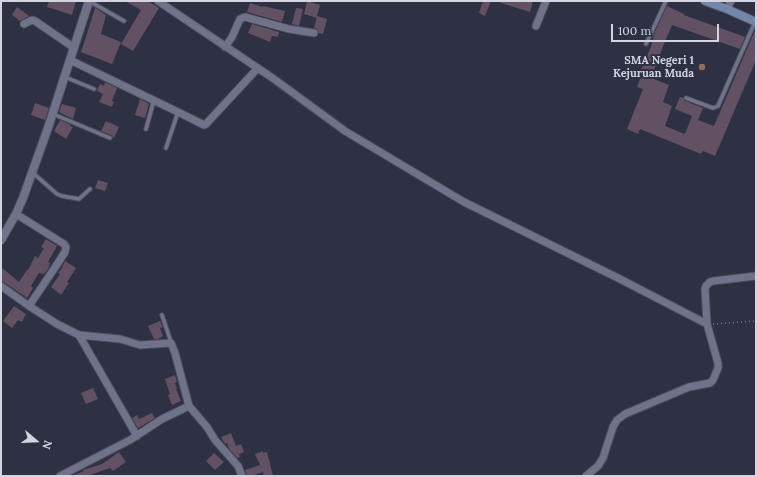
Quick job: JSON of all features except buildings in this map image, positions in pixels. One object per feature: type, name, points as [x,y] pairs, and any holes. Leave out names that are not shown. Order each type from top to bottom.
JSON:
[{"type":"main road","points":[[705,1],[729,5],[756,22]]},
{"type":"street","points":[[1,240],[16,214],[32,172],[89,1]]},
{"type":"street","points":[[158,1],[274,80],[345,131],[464,202],[707,324]]},
{"type":"street","points":[[536,26],[546,1]]},
{"type":"street","points":[[225,47],[232,37],[238,21],[243,17],[289,29],[314,33]]},
{"type":"street","points":[[24,24],[32,20],[35,21],[73,48]]},
{"type":"street","points":[[70,60],[201,124],[206,124],[258,69]]},
{"type":"street","points":[[16,214],[64,244],[66,247],[65,252],[29,306]]},
{"type":"street","points":[[586,476],[598,466],[603,458],[617,420],[624,414],[689,387],[710,383],[713,380],[718,368],[718,363],[707,324],[704,289],[712,281],[756,276]]},
{"type":"street","points":[[1,286],[57,324],[79,335],[120,339],[140,345],[171,344],[175,353],[189,406],[207,427],[215,440],[238,466],[242,476]]},
{"type":"street","points":[[79,335],[136,436]]},
{"type":"street","points":[[60,476],[130,440],[162,419],[189,406]]},
{"type":"lane","points":[[89,1],[124,21]]},
{"type":"lane","points":[[646,44],[666,1]]},
{"type":"lane","points":[[686,98],[713,108],[718,106],[756,22]]},
{"type":"lane","points":[[64,77],[94,89]]},
{"type":"lane","points":[[146,129],[154,100]]},
{"type":"lane","points":[[166,148],[178,112]]},
{"type":"lane","points":[[52,113],[110,138]]},
{"type":"lane","points":[[32,172],[57,194],[62,196],[79,199],[90,189]]},
{"type":"lane","points":[[162,315],[171,344]]},
{"type":"path","points":[[707,324],[756,321]]},
{"type":"place","name":"SMA Negeri 1 Kejuruan Muda","points":[[702,67]]}]
